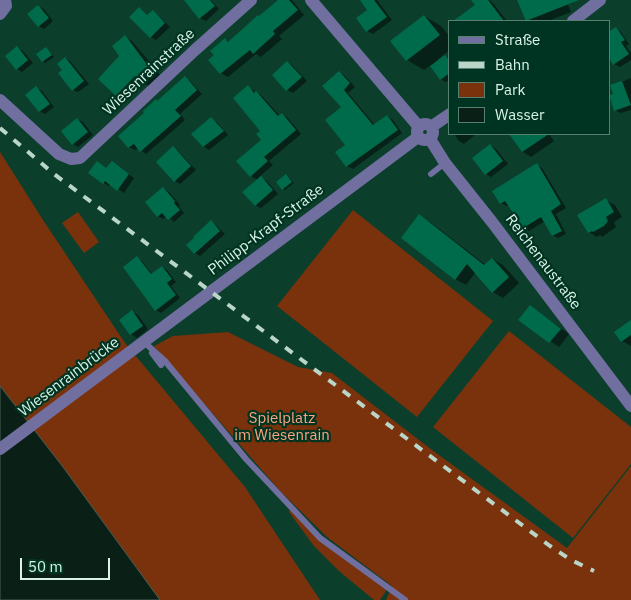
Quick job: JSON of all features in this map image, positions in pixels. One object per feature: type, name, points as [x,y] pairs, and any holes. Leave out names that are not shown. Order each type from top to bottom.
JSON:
[{"type":"street","points":[[0,14],[6,6],[5,0]]},
{"type":"street","name":"Wiesenrainstraße","points":[[0,100],[66,158],[76,160],[251,0]]},
{"type":"street","name":"Reichenaustraße","points":[[311,0],[424,132],[445,163],[631,406]]},
{"type":"street","points":[[574,20],[600,0]]},
{"type":"street","name":"Philipp-Krapf-Straße","points":[[139,346],[448,115]]},
{"type":"street","name":"Wiesenrainbrücke","points":[[0,449],[139,346]]},
{"type":"lane","points":[[431,174],[445,163]]},
{"type":"lane","points":[[139,346],[161,365]]},
{"type":"lane","points":[[139,346],[165,361],[246,459],[320,538],[405,600]]},
{"type":"green space","points":[[0,152],[125,343],[245,487],[320,600],[157,600],[0,388]]},
{"type":"green space","points":[[353,210],[493,321],[417,417],[277,306]]},
{"type":"green space","points":[[78,212],[99,242],[84,253],[62,223]]},
{"type":"green space","points":[[509,331],[631,427],[631,464],[573,538],[433,427]]},
{"type":"green space","name":"Spielplatz im Wiesenrain","points":[[228,332],[298,367],[332,373],[432,450],[567,548],[631,466],[631,600],[386,600],[392,586],[327,537],[281,492],[154,346],[173,336]]},
{"type":"green space","points":[[291,508],[320,538],[388,588],[380,600],[374,600],[339,571],[314,546],[289,512]]},
{"type":"water","points":[[0,386],[63,467],[160,600],[0,600]]},
{"type":"building","points":[[184,0],[210,0],[215,6],[199,19]]},
{"type":"building","points":[[278,0],[289,0],[298,10],[273,31],[275,34],[253,54],[250,50],[220,74],[208,60],[214,55],[210,51],[225,38],[228,42]]},
{"type":"building","points":[[360,0],[374,0],[387,17],[366,32],[356,18],[367,10]]},
{"type":"building","points":[[471,0],[488,0],[503,20],[454,20],[475,5]]},
{"type":"building","points":[[517,0],[579,0],[529,20],[526,20]]},
{"type":"building","points":[[38,5],[49,18],[38,27],[27,14]]},
{"type":"building","points":[[139,7],[147,15],[153,10],[165,23],[150,38],[129,17]]},
{"type":"building","points":[[424,15],[440,35],[406,61],[390,41]]},
{"type":"building","points":[[616,27],[625,40],[621,42],[629,54],[613,65],[611,61],[611,30]]},
{"type":"building","points":[[125,35],[155,72],[141,83],[135,76],[116,96],[98,79],[119,56],[112,46]]},
{"type":"building","points":[[17,46],[28,60],[16,70],[5,56]]},
{"type":"building","points":[[46,47],[52,55],[42,62],[36,54]]},
{"type":"building","points":[[445,55],[448,59],[448,74],[440,80],[430,66]]},
{"type":"building","points":[[65,57],[84,81],[72,91],[58,73],[62,70],[57,64]]},
{"type":"building","points":[[287,61],[302,77],[286,91],[272,75]]},
{"type":"building","points":[[339,71],[350,83],[344,90],[373,125],[387,115],[398,130],[346,167],[335,152],[345,145],[325,120],[341,107],[322,86]]},
{"type":"building","points":[[185,76],[197,90],[175,110],[181,116],[140,152],[134,144],[128,148],[118,136],[144,113],[143,111],[156,99],[157,101]]},
{"type":"building","points":[[622,81],[631,105],[614,111],[611,101],[611,95],[613,94],[611,85]]},
{"type":"building","points":[[248,85],[254,93],[256,91],[278,116],[282,113],[296,130],[264,157],[268,161],[250,177],[236,161],[261,140],[256,134],[260,131],[233,98]]},
{"type":"building","points":[[36,86],[50,104],[39,112],[25,95]]},
{"type":"building","points":[[211,117],[224,131],[203,147],[191,134]]},
{"type":"building","points":[[77,118],[88,132],[72,145],[61,131]]},
{"type":"building","points":[[510,135],[548,135],[522,152]]},
{"type":"building","points":[[490,144],[503,161],[485,175],[472,158]]},
{"type":"building","points":[[173,146],[191,166],[174,182],[156,162]]},
{"type":"building","points":[[97,161],[106,168],[112,161],[129,174],[117,191],[105,181],[103,184],[88,173]]},
{"type":"building","points":[[537,163],[561,204],[551,211],[562,231],[552,236],[541,217],[523,228],[505,201],[500,204],[492,191]]},
{"type":"building","points":[[286,174],[292,182],[282,190],[276,182]]},
{"type":"building","points":[[261,176],[273,190],[255,206],[242,192]]},
{"type":"building","points":[[163,187],[180,210],[168,220],[162,213],[157,217],[145,202]]},
{"type":"building","points":[[606,198],[614,212],[606,217],[608,221],[604,226],[588,233],[577,215]]},
{"type":"building","points":[[419,214],[484,265],[492,258],[509,277],[492,293],[467,264],[455,280],[401,238]]},
{"type":"building","points":[[211,220],[220,231],[194,254],[186,245]]},
{"type":"building","points":[[137,256],[151,274],[162,266],[172,279],[167,283],[176,295],[155,311],[123,267]]},
{"type":"building","points":[[530,305],[561,329],[549,343],[518,320]]},
{"type":"building","points":[[132,310],[143,326],[130,335],[119,320]]},
{"type":"building","points":[[631,320],[631,335],[621,342],[614,332]]},
{"type":"railway","points":[[0,128],[54,174],[550,546],[571,560],[594,571]]}]
